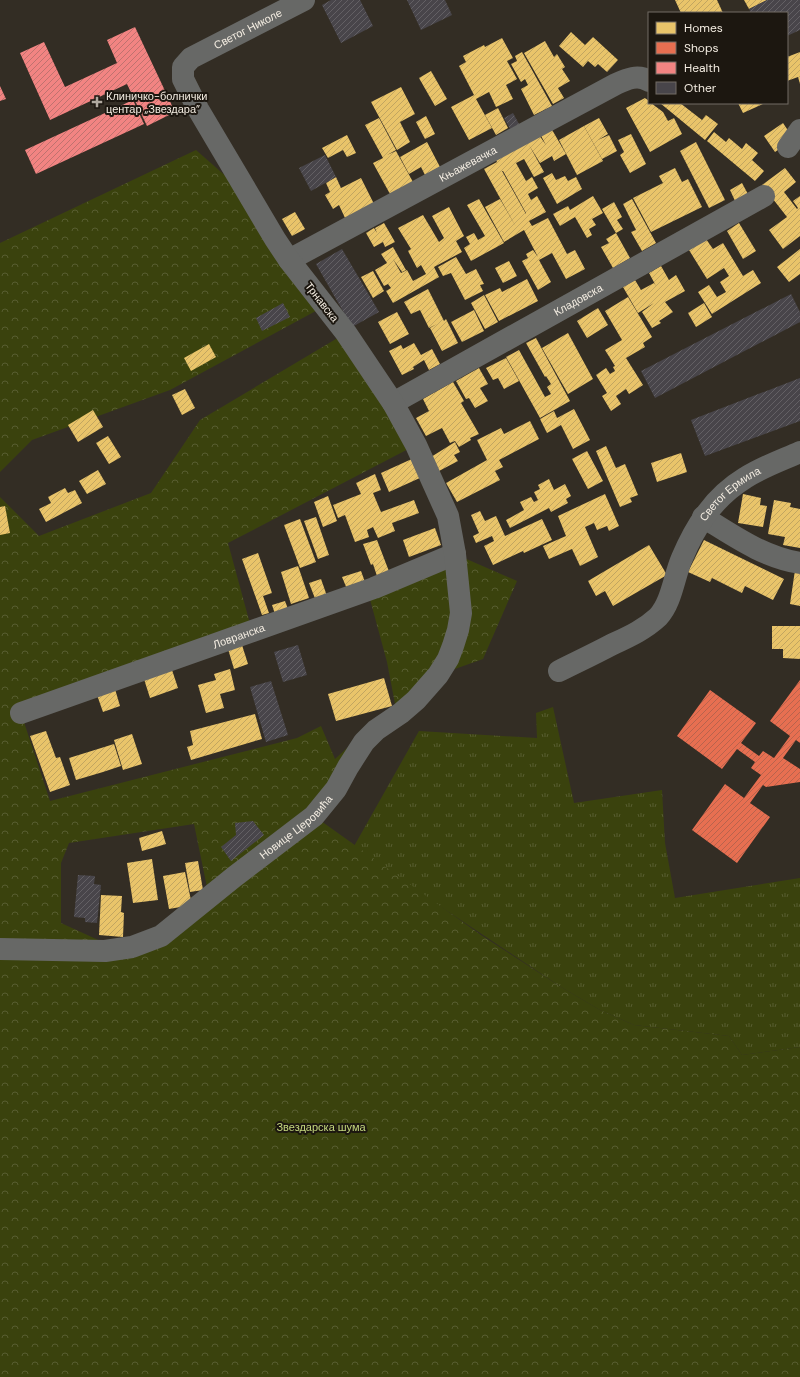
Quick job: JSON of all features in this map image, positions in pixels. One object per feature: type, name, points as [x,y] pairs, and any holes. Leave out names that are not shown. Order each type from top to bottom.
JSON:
[{"type":"street","name":"Светог Николе","points":[[191,58],[304,0]]},
{"type":"street","name":"Трнавска","points":[[191,58],[183,67],[183,79],[198,109],[267,226],[289,260],[346,332],[393,403],[416,445],[448,516],[455,554]]},
{"type":"street","name":"Књажевачка","points":[[289,260],[616,84],[632,77],[648,80]]},
{"type":"street","name":"Кладовска","points":[[393,403],[764,196]]},
{"type":"street","name":"Светог Ермила","points":[[559,671],[642,630],[659,616],[667,602],[682,558],[703,517],[712,505],[726,491],[745,477],[800,452]]},
{"type":"street","points":[[703,517],[763,553],[800,563]]},
{"type":"street","name":"Ловранска","points":[[21,713],[374,588],[455,554]]},
{"type":"street","name":"Новице Церовића","points":[[0,949],[105,951],[132,947],[157,938],[166,933],[234,877],[314,816],[336,789],[364,742],[376,730],[401,713],[416,700],[438,674],[448,659],[458,630],[461,613],[455,554]]},
{"type":"green space","points":[[196,150],[245,193],[325,306],[170,390],[32,440],[0,472],[0,243]]},
{"type":"green space","name":"Звездарска шума","points":[[346,333],[416,445],[228,543],[252,631],[455,554],[517,581],[483,659],[438,675],[368,738],[314,816],[481,935],[561,987],[600,1010],[634,1025],[729,1036],[742,1055],[800,1047],[800,1377],[0,1377],[0,497],[39,536],[151,493],[200,420]],"holes":[[[368,592],[387,662],[395,704],[335,759],[321,726],[297,738],[50,801],[21,713]],[[194,824],[209,897],[118,949],[61,923],[61,863],[69,843]]]},
{"type":"green space","points":[[553,707],[574,803],[662,790],[665,843],[675,898],[800,878],[800,1047],[742,1055],[729,1036],[634,1025],[600,1010],[561,987],[353,848],[419,731],[537,738],[536,713]]},
{"type":"building: Homes","points":[[675,0],[717,0],[723,12],[681,12]]},
{"type":"building: Homes","points":[[744,0],[767,0],[749,9]]},
{"type":"building: Homes","points":[[571,32],[585,45],[593,37],[618,60],[607,72],[598,64],[595,67],[588,61],[583,67],[559,46]]},
{"type":"building: Homes","points":[[502,38],[513,58],[507,61],[517,79],[506,85],[513,99],[496,107],[489,92],[476,99],[492,128],[469,140],[451,107],[474,95],[459,66],[466,62],[463,56]]},
{"type":"building: Homes","points":[[545,41],[554,57],[557,54],[565,67],[562,69],[570,81],[558,88],[564,98],[553,104],[524,53]]},
{"type":"building: Homes","points":[[522,52],[552,106],[534,115],[521,89],[528,85],[525,79],[521,82],[511,64],[517,61],[515,56]]},
{"type":"building: Homes","points":[[800,52],[800,84],[798,77],[788,81],[788,57]]},
{"type":"building: Homes","points":[[431,71],[447,99],[435,106],[419,78]]},
{"type":"building: Homes","points":[[401,87],[415,114],[400,122],[410,142],[397,150],[371,102]]},
{"type":"building: Homes","points":[[645,98],[648,100],[648,104],[652,104],[663,112],[668,121],[674,118],[682,134],[650,152],[626,108]]},
{"type":"building: Homes","points":[[661,104],[681,104],[702,120],[706,115],[718,124],[705,140]]},
{"type":"building: Homes","points":[[738,104],[763,104],[743,113]]},
{"type":"building: Homes","points":[[498,108],[508,128],[496,135],[485,115]]},
{"type":"building: Homes","points":[[426,116],[435,134],[425,139],[416,122]]},
{"type":"building: Homes","points":[[379,118],[396,150],[387,155],[396,151],[413,182],[390,194],[373,163],[383,158],[365,125]]},
{"type":"building: Homes","points":[[599,118],[608,134],[598,140],[609,135],[617,151],[602,159],[584,126]]},
{"type":"building: Homes","points":[[783,123],[789,132],[788,143],[775,152],[764,136]]},
{"type":"building: Homes","points":[[584,126],[603,161],[577,175],[559,140]]},
{"type":"building: Homes","points":[[551,128],[566,154],[554,161],[552,156],[540,163],[529,145],[544,172],[534,177],[524,159],[516,163],[526,181],[532,177],[538,188],[528,194],[531,200],[537,196],[546,212],[529,221],[532,226],[548,218],[567,254],[575,250],[585,269],[566,279],[552,253],[539,260],[551,282],[538,290],[522,261],[528,258],[526,254],[533,250],[538,257],[524,230],[504,242],[485,207],[500,199],[516,227],[484,169],[497,162],[495,158],[539,135],[546,145],[540,134]],"holes":[[[502,171],[526,213],[526,214]]]},
{"type":"building: Homes","points":[[714,132],[726,142],[729,138],[742,149],[746,143],[758,153],[752,160],[764,171],[755,181],[707,141]]},
{"type":"building: Homes","points":[[631,134],[646,164],[630,173],[620,155],[624,152],[618,140]]},
{"type":"building: Homes","points":[[347,135],[356,153],[347,157],[343,150],[328,158],[322,148]]},
{"type":"building: Homes","points":[[427,142],[440,167],[425,175],[421,167],[409,174],[400,157]]},
{"type":"building: Homes","points":[[696,142],[725,200],[709,208],[680,151]]},
{"type":"building: Homes","points":[[675,168],[682,182],[688,179],[702,207],[651,232],[633,198],[663,183],[659,176]]},
{"type":"building: Homes","points":[[785,168],[796,182],[784,192],[797,209],[798,208],[793,201],[800,196],[800,236],[783,249],[769,230],[787,217],[762,185]]},
{"type":"building: Homes","points":[[552,173],[556,180],[565,176],[568,181],[576,177],[582,189],[557,204],[543,178]]},
{"type":"building: Homes","points":[[336,177],[341,188],[361,178],[374,204],[345,218],[339,205],[333,209],[325,195],[330,192],[326,183]]},
{"type":"building: Homes","points":[[742,183],[749,196],[736,203],[730,190]]},
{"type":"building: Homes","points":[[593,196],[603,213],[592,219],[596,225],[589,229],[592,235],[587,238],[575,217],[560,226],[553,214],[568,206],[570,210]]},
{"type":"building: Homes","points":[[479,199],[504,243],[471,261],[464,248],[470,244],[466,237],[474,233],[478,240],[485,236],[467,205]]},
{"type":"building: Homes","points":[[632,199],[656,243],[642,251],[631,232],[636,230],[623,204]]},
{"type":"building: Homes","points":[[614,202],[622,217],[617,220],[623,229],[616,233],[602,209]]},
{"type":"building: Homes","points":[[449,207],[464,236],[456,241],[462,252],[434,267],[439,277],[393,303],[386,291],[391,288],[388,284],[384,286],[375,270],[387,263],[381,254],[393,247],[406,270],[402,272],[393,259],[401,273],[407,270],[413,281],[426,274],[421,265],[417,268],[408,251],[411,249],[398,228],[423,215],[439,242],[444,238],[432,216]]},
{"type":"building: Homes","points":[[295,212],[305,229],[292,236],[282,219]]},
{"type":"building: Homes","points":[[384,223],[395,242],[385,247],[383,242],[374,247],[366,233],[374,228],[377,233],[375,228]]},
{"type":"building: Homes","points":[[739,223],[756,251],[743,259],[727,231]]},
{"type":"building: Homes","points":[[616,233],[630,258],[613,268],[601,247],[609,243],[606,239]]},
{"type":"building: Homes","points":[[706,239],[713,249],[723,243],[743,276],[753,270],[761,283],[712,314],[698,292],[709,285],[717,297],[726,292],[720,282],[729,276],[724,268],[707,279],[689,250]]},
{"type":"building: Homes","points":[[800,249],[800,274],[789,282],[777,267]]},
{"type":"building: Homes","points":[[456,257],[466,274],[476,269],[484,284],[480,285],[483,291],[465,300],[451,273],[443,276],[438,267]]},
{"type":"building: Homes","points":[[509,261],[517,276],[503,283],[495,268]]},
{"type":"building: Homes","points":[[661,266],[669,280],[676,275],[685,291],[665,302],[673,312],[659,321],[661,323],[652,328],[642,312],[654,303],[638,313],[623,287],[635,280],[641,290],[654,283],[656,286],[649,273]]},
{"type":"building: Homes","points":[[373,271],[384,291],[373,298],[361,277]]},
{"type":"building: Homes","points":[[527,279],[538,301],[499,321],[485,295],[500,288],[502,292]]},
{"type":"building: Homes","points":[[428,289],[444,321],[446,319],[458,343],[442,351],[430,328],[437,324],[429,328],[420,310],[411,314],[404,302]]},
{"type":"building: Homes","points":[[484,295],[498,322],[485,329],[471,303]]},
{"type":"building: Homes","points":[[628,297],[652,337],[643,343],[645,347],[626,358],[643,385],[629,394],[626,389],[616,396],[621,404],[611,411],[602,396],[607,393],[596,375],[606,368],[610,374],[615,371],[613,367],[615,366],[605,350],[622,340],[605,311]]},
{"type":"building: Homes","points":[[704,303],[712,317],[696,327],[688,313]]},
{"type":"building: Homes","points":[[598,308],[608,325],[587,338],[577,321]]},
{"type":"building: Homes","points":[[474,310],[484,331],[462,342],[451,322]]},
{"type":"building: Homes","points":[[397,312],[409,334],[390,344],[378,322]]},
{"type":"building: Homes","points":[[568,333],[593,379],[568,394],[542,348]]},
{"type":"building: Homes","points":[[536,338],[570,401],[540,418],[506,357],[519,350],[545,397],[551,394],[547,387],[551,384],[546,376],[545,377],[526,343]]},
{"type":"building: Homes","points":[[414,343],[421,355],[432,349],[440,364],[429,370],[424,360],[413,367],[414,369],[402,375],[389,351],[401,345],[403,349]]},
{"type":"building: Homes","points":[[209,344],[216,357],[191,371],[184,358]]},
{"type":"building: Homes","points":[[506,358],[519,381],[504,389],[498,378],[493,380],[486,368]]},
{"type":"building: Homes","points":[[479,368],[488,384],[480,388],[488,401],[475,408],[469,398],[466,399],[456,381]]},
{"type":"building: Homes","points":[[453,382],[464,401],[461,403],[479,434],[470,438],[471,440],[459,447],[455,441],[450,443],[442,428],[426,436],[416,418],[429,411],[423,399]]},
{"type":"building: Homes","points":[[185,389],[195,408],[182,415],[172,395]]},
{"type":"building: Homes","points":[[574,409],[590,440],[573,449],[561,425],[547,433],[540,419],[554,411],[557,418]]},
{"type":"building: Homes","points":[[93,410],[103,427],[78,442],[68,425]]},
{"type":"building: Homes","points":[[530,421],[539,439],[499,460],[503,467],[495,471],[500,480],[457,502],[446,483],[487,460],[477,440],[501,428],[504,434]]},
{"type":"building: Homes","points":[[108,436],[121,457],[109,464],[96,443]]},
{"type":"building: Homes","points":[[455,442],[460,452],[454,455],[458,461],[439,471],[431,457]]},
{"type":"building: Homes","points":[[606,446],[616,468],[625,464],[638,495],[630,498],[632,502],[620,507],[596,451]]},
{"type":"building: Homes","points":[[587,451],[603,481],[588,489],[572,459]]},
{"type":"building: Homes","points":[[681,453],[687,472],[657,482],[651,463]]},
{"type":"building: Homes","points":[[414,458],[422,477],[389,492],[381,473]]},
{"type":"building: Homes","points":[[98,470],[106,484],[87,494],[79,481]]},
{"type":"building: Homes","points":[[375,474],[381,490],[373,493],[381,512],[414,500],[419,513],[392,523],[395,531],[378,538],[373,527],[367,530],[369,537],[355,542],[345,515],[338,518],[333,505],[361,494],[356,483]]},
{"type":"building: Homes","points":[[549,479],[554,490],[565,484],[571,496],[566,499],[568,503],[551,512],[549,508],[510,528],[506,520],[524,510],[520,502],[531,497],[534,502],[538,500],[534,492],[540,489],[538,485]]},
{"type":"building: Homes","points":[[65,488],[68,493],[75,490],[82,503],[46,522],[39,509],[51,503],[48,497]]},
{"type":"building: Homes","points":[[605,494],[619,526],[609,531],[607,526],[597,530],[594,523],[585,527],[598,557],[580,566],[572,549],[549,559],[543,546],[566,536],[558,516]]},
{"type":"building: Homes","points":[[743,494],[761,498],[760,505],[767,506],[763,527],[738,523]]},
{"type":"building: Homes","points":[[328,496],[337,521],[323,527],[314,502]]},
{"type":"building: Homes","points":[[774,500],[791,503],[790,507],[800,509],[800,548],[783,545],[785,537],[768,534]]},
{"type":"building: Homes","points":[[5,506],[10,533],[0,535],[0,507]]},
{"type":"building: Homes","points":[[480,511],[485,521],[496,516],[505,536],[542,519],[552,540],[493,565],[484,546],[494,541],[492,536],[476,543],[473,536],[479,533],[471,515]]},
{"type":"building: Homes","points":[[316,517],[329,555],[318,559],[304,521]]},
{"type":"building: Homes","points":[[300,519],[316,562],[300,568],[284,525]]},
{"type":"building: Homes","points":[[435,528],[441,545],[409,557],[403,540]]},
{"type":"building: Homes","points":[[377,540],[390,574],[378,579],[373,564],[371,565],[363,544]]},
{"type":"building: Homes","points":[[704,540],[784,579],[773,600],[745,586],[742,593],[712,578],[710,582],[688,572]]},
{"type":"building: Homes","points":[[649,545],[667,575],[613,606],[605,591],[596,596],[588,581]]},
{"type":"building: Homes","points":[[258,553],[272,593],[263,596],[269,613],[262,615],[242,559]]},
{"type":"building: Homes","points":[[298,566],[309,598],[291,604],[281,572]]},
{"type":"building: Homes","points":[[795,570],[800,571],[800,606],[790,604]]},
{"type":"building: Homes","points":[[361,571],[365,582],[347,589],[342,577]]},
{"type":"building: Homes","points":[[321,579],[327,596],[316,601],[309,583]]},
{"type":"building: Homes","points":[[285,601],[288,609],[275,614],[272,605]]},
{"type":"building: Homes","points":[[772,626],[800,626],[800,659],[783,658],[783,649],[772,649]]},
{"type":"building: Homes","points":[[242,645],[248,664],[234,669],[228,649]]},
{"type":"building: Homes","points":[[230,669],[235,690],[220,694],[224,708],[206,713],[198,685],[216,680],[214,674]]},
{"type":"building: Homes","points":[[172,670],[178,688],[150,698],[144,679]]},
{"type":"building: Homes","points":[[384,678],[392,706],[336,721],[328,694]]},
{"type":"building: Homes","points":[[115,689],[120,706],[103,712],[97,695]]},
{"type":"building: Homes","points":[[255,714],[262,739],[191,760],[187,747],[193,745],[190,731]]},
{"type":"building: Homes","points":[[46,731],[56,758],[60,757],[70,785],[50,792],[30,736]]},
{"type":"building: Homes","points":[[132,734],[142,764],[123,770],[114,740]]},
{"type":"building: Homes","points":[[114,744],[121,766],[76,780],[69,758]]},
{"type":"building: Homes","points":[[162,831],[166,844],[142,851],[139,838]]},
{"type":"building: Homes","points":[[152,859],[158,900],[133,903],[127,863]]},
{"type":"building: Homes","points":[[198,861],[203,890],[190,892],[185,863]]},
{"type":"building: Homes","points":[[185,872],[192,905],[169,909],[163,876]]},
{"type":"building: Homes","points":[[101,895],[122,896],[121,912],[124,913],[123,937],[99,935]]},
{"type":"building: Shops","points":[[800,680],[800,743],[796,740],[783,758],[800,769],[800,782],[766,787],[763,785],[750,803],[770,817],[737,863],[692,830],[725,784],[744,798],[761,775],[751,768],[755,762],[737,749],[722,769],[677,736],[710,690],[756,723],[741,743],[759,756],[763,751],[774,758],[790,736],[770,721]]},
{"type":"building: Health","points":[[135,27],[175,112],[147,126],[127,84],[50,120],[20,53],[44,42],[65,87],[117,63],[107,40]]},
{"type":"building: Health","points":[[0,86],[6,99],[0,101]]},
{"type":"building: Health","points":[[133,100],[144,124],[36,174],[25,150]]},
{"type":"building: Other","points":[[331,0],[360,0],[373,26],[341,43],[322,5]]},
{"type":"building: Other","points":[[407,0],[445,0],[452,15],[421,30]]},
{"type":"building: Other","points":[[767,0],[800,0],[800,30],[788,36],[788,12],[750,12],[749,9]]},
{"type":"building: Other","points":[[513,113],[519,124],[510,129],[504,118]]},
{"type":"building: Other","points":[[325,155],[336,177],[311,191],[299,168]]},
{"type":"building: Other","points":[[342,249],[379,312],[352,327],[316,264]]},
{"type":"building: Other","points":[[791,294],[800,312],[800,322],[655,398],[641,371]]},
{"type":"building: Other","points":[[283,303],[290,317],[262,331],[256,318]]},
{"type":"building: Other","points":[[800,378],[800,421],[705,456],[691,420]]},
{"type":"building: Other","points":[[298,645],[307,675],[283,682],[274,652]]},
{"type":"building: Other","points":[[271,681],[288,735],[266,742],[250,687]]},
{"type":"building: Other","points":[[253,821],[264,835],[231,861],[221,847],[236,835],[235,823]]},
{"type":"building: Other","points":[[78,875],[95,876],[94,884],[101,885],[97,923],[85,922],[85,918],[74,917]]},
{"type":"place","name":"Клиничко-болнички центар „Звездара”","points":[[97,102]]}]
